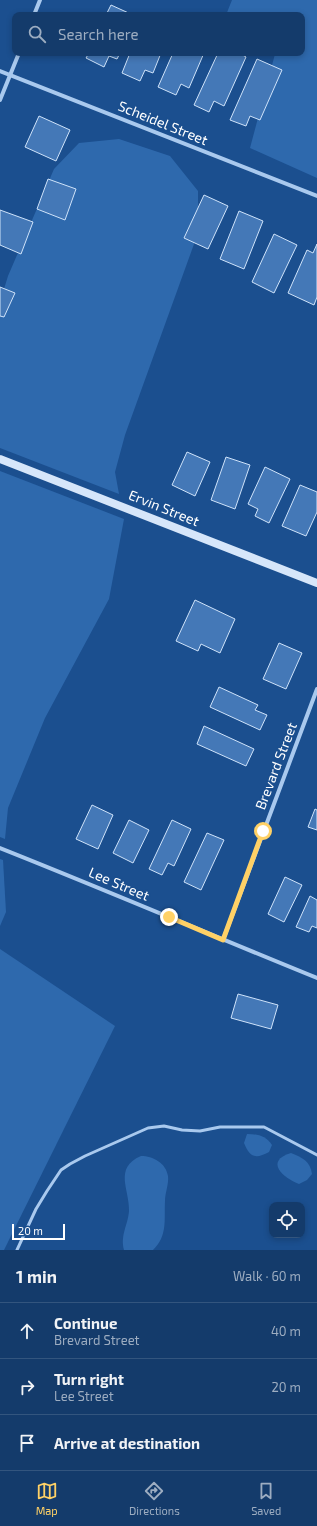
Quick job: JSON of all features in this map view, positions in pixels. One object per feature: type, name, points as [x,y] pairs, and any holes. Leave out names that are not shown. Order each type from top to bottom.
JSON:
[{"type":"street","points":[[35,12],[40,0]]},
{"type":"street","points":[[0,100],[18,56]]},
{"type":"street","name":"Scheidel Street","points":[[0,71],[317,196]]},
{"type":"street","name":"Ervin Street","points":[[0,460],[317,583]]},
{"type":"street","name":"Brevard Street","points":[[223,940],[317,689]]},
{"type":"street","name":"Lee Street","points":[[0,848],[87,882],[317,978]]},
{"type":"lane","points":[[17,1250],[36,1208],[61,1170],[85,1156],[148,1128],[164,1126],[182,1130],[200,1131],[220,1127],[264,1126],[317,1155]]},
{"type":"shaded area","points":[[232,0],[317,0],[317,178],[250,148],[274,56],[305,56],[305,12],[227,12]]},
{"type":"shaded area","points":[[119,139],[170,156],[198,191],[198,233],[125,435],[115,472],[119,494],[0,448],[0,302],[8,276],[54,169],[79,143]]},
{"type":"shaded area","points":[[0,471],[124,519],[109,599],[45,718],[8,808],[5,839],[0,837]]},
{"type":"shaded area","points":[[0,859],[3,860],[6,912],[0,926]]},
{"type":"shaded area","points":[[0,949],[115,1026],[4,1250],[0,1250]]},
{"type":"shaded area","points":[[247,1134],[255,1134],[267,1139],[272,1145],[269,1152],[260,1156],[254,1156],[251,1154],[244,1143]]},
{"type":"shaded area","points":[[291,1153],[305,1160],[310,1166],[312,1174],[307,1180],[299,1184],[282,1174],[277,1165],[283,1156]]},
{"type":"shaded area","points":[[141,1156],[150,1157],[158,1161],[167,1171],[168,1179],[165,1198],[163,1233],[158,1245],[153,1250],[124,1250],[123,1240],[129,1211],[125,1173],[127,1167],[132,1161]]},
{"type":"building","points":[[111,5],[126,12],[108,12]]},
{"type":"building","points":[[87,56],[109,56],[104,67],[86,58]]},
{"type":"building","points":[[109,56],[118,56],[117,59]]},
{"type":"building","points":[[129,56],[160,56],[153,73],[145,70],[140,81],[122,73]]},
{"type":"building","points":[[172,56],[203,56],[189,88],[181,84],[176,95],[158,87]]},
{"type":"building","points":[[217,56],[246,57],[224,106],[214,101],[209,112],[194,105]]},
{"type":"building","points":[[257,59],[282,70],[260,120],[250,116],[246,126],[230,120]]},
{"type":"building","points":[[39,116],[70,130],[56,161],[25,147]]},
{"type":"building","points":[[48,179],[76,189],[65,220],[37,209]]},
{"type":"building","points":[[204,195],[228,206],[208,249],[184,238]]},
{"type":"building","points":[[0,210],[33,222],[21,254],[0,245]]},
{"type":"building","points":[[239,211],[263,221],[244,269],[220,259]]},
{"type":"building","points":[[274,234],[297,245],[274,293],[252,282]]},
{"type":"building","points":[[317,244],[317,297],[314,305],[288,293],[307,250],[313,253]]},
{"type":"building","points":[[0,287],[15,293],[4,317],[0,316]]},
{"type":"building","points":[[187,452],[210,462],[195,496],[172,485]]},
{"type":"building","points":[[226,457],[250,465],[235,509],[211,500]]},
{"type":"building","points":[[265,467],[290,479],[269,523],[255,516],[258,509],[248,504]]},
{"type":"building","points":[[300,485],[317,492],[317,512],[306,536],[282,526]]},
{"type":"building","points":[[195,600],[235,619],[220,653],[201,644],[198,651],[176,641]]},
{"type":"building","points":[[279,643],[302,653],[286,689],[263,679]]},
{"type":"building","points":[[219,687],[258,705],[255,710],[267,715],[260,730],[210,707]]},
{"type":"building","points":[[204,726],[254,749],[246,766],[197,744]]},
{"type":"building","points":[[92,805],[113,815],[98,849],[76,839]]},
{"type":"building","points":[[315,809],[317,810],[317,830],[308,827]]},
{"type":"building","points":[[129,820],[149,830],[133,863],[113,853]]},
{"type":"building","points":[[172,820],[191,829],[174,866],[168,863],[162,875],[149,869]]},
{"type":"building","points":[[207,833],[224,840],[201,890],[184,882]]},
{"type":"building","points":[[285,877],[302,885],[284,922],[268,914]]},
{"type":"building","points":[[310,896],[317,900],[317,928],[312,926],[309,932],[296,927]]},
{"type":"building","points":[[238,994],[278,1005],[271,1029],[231,1018]]},
{"type":"route","points":[[169,917],[223,940],[263,831]]}]
